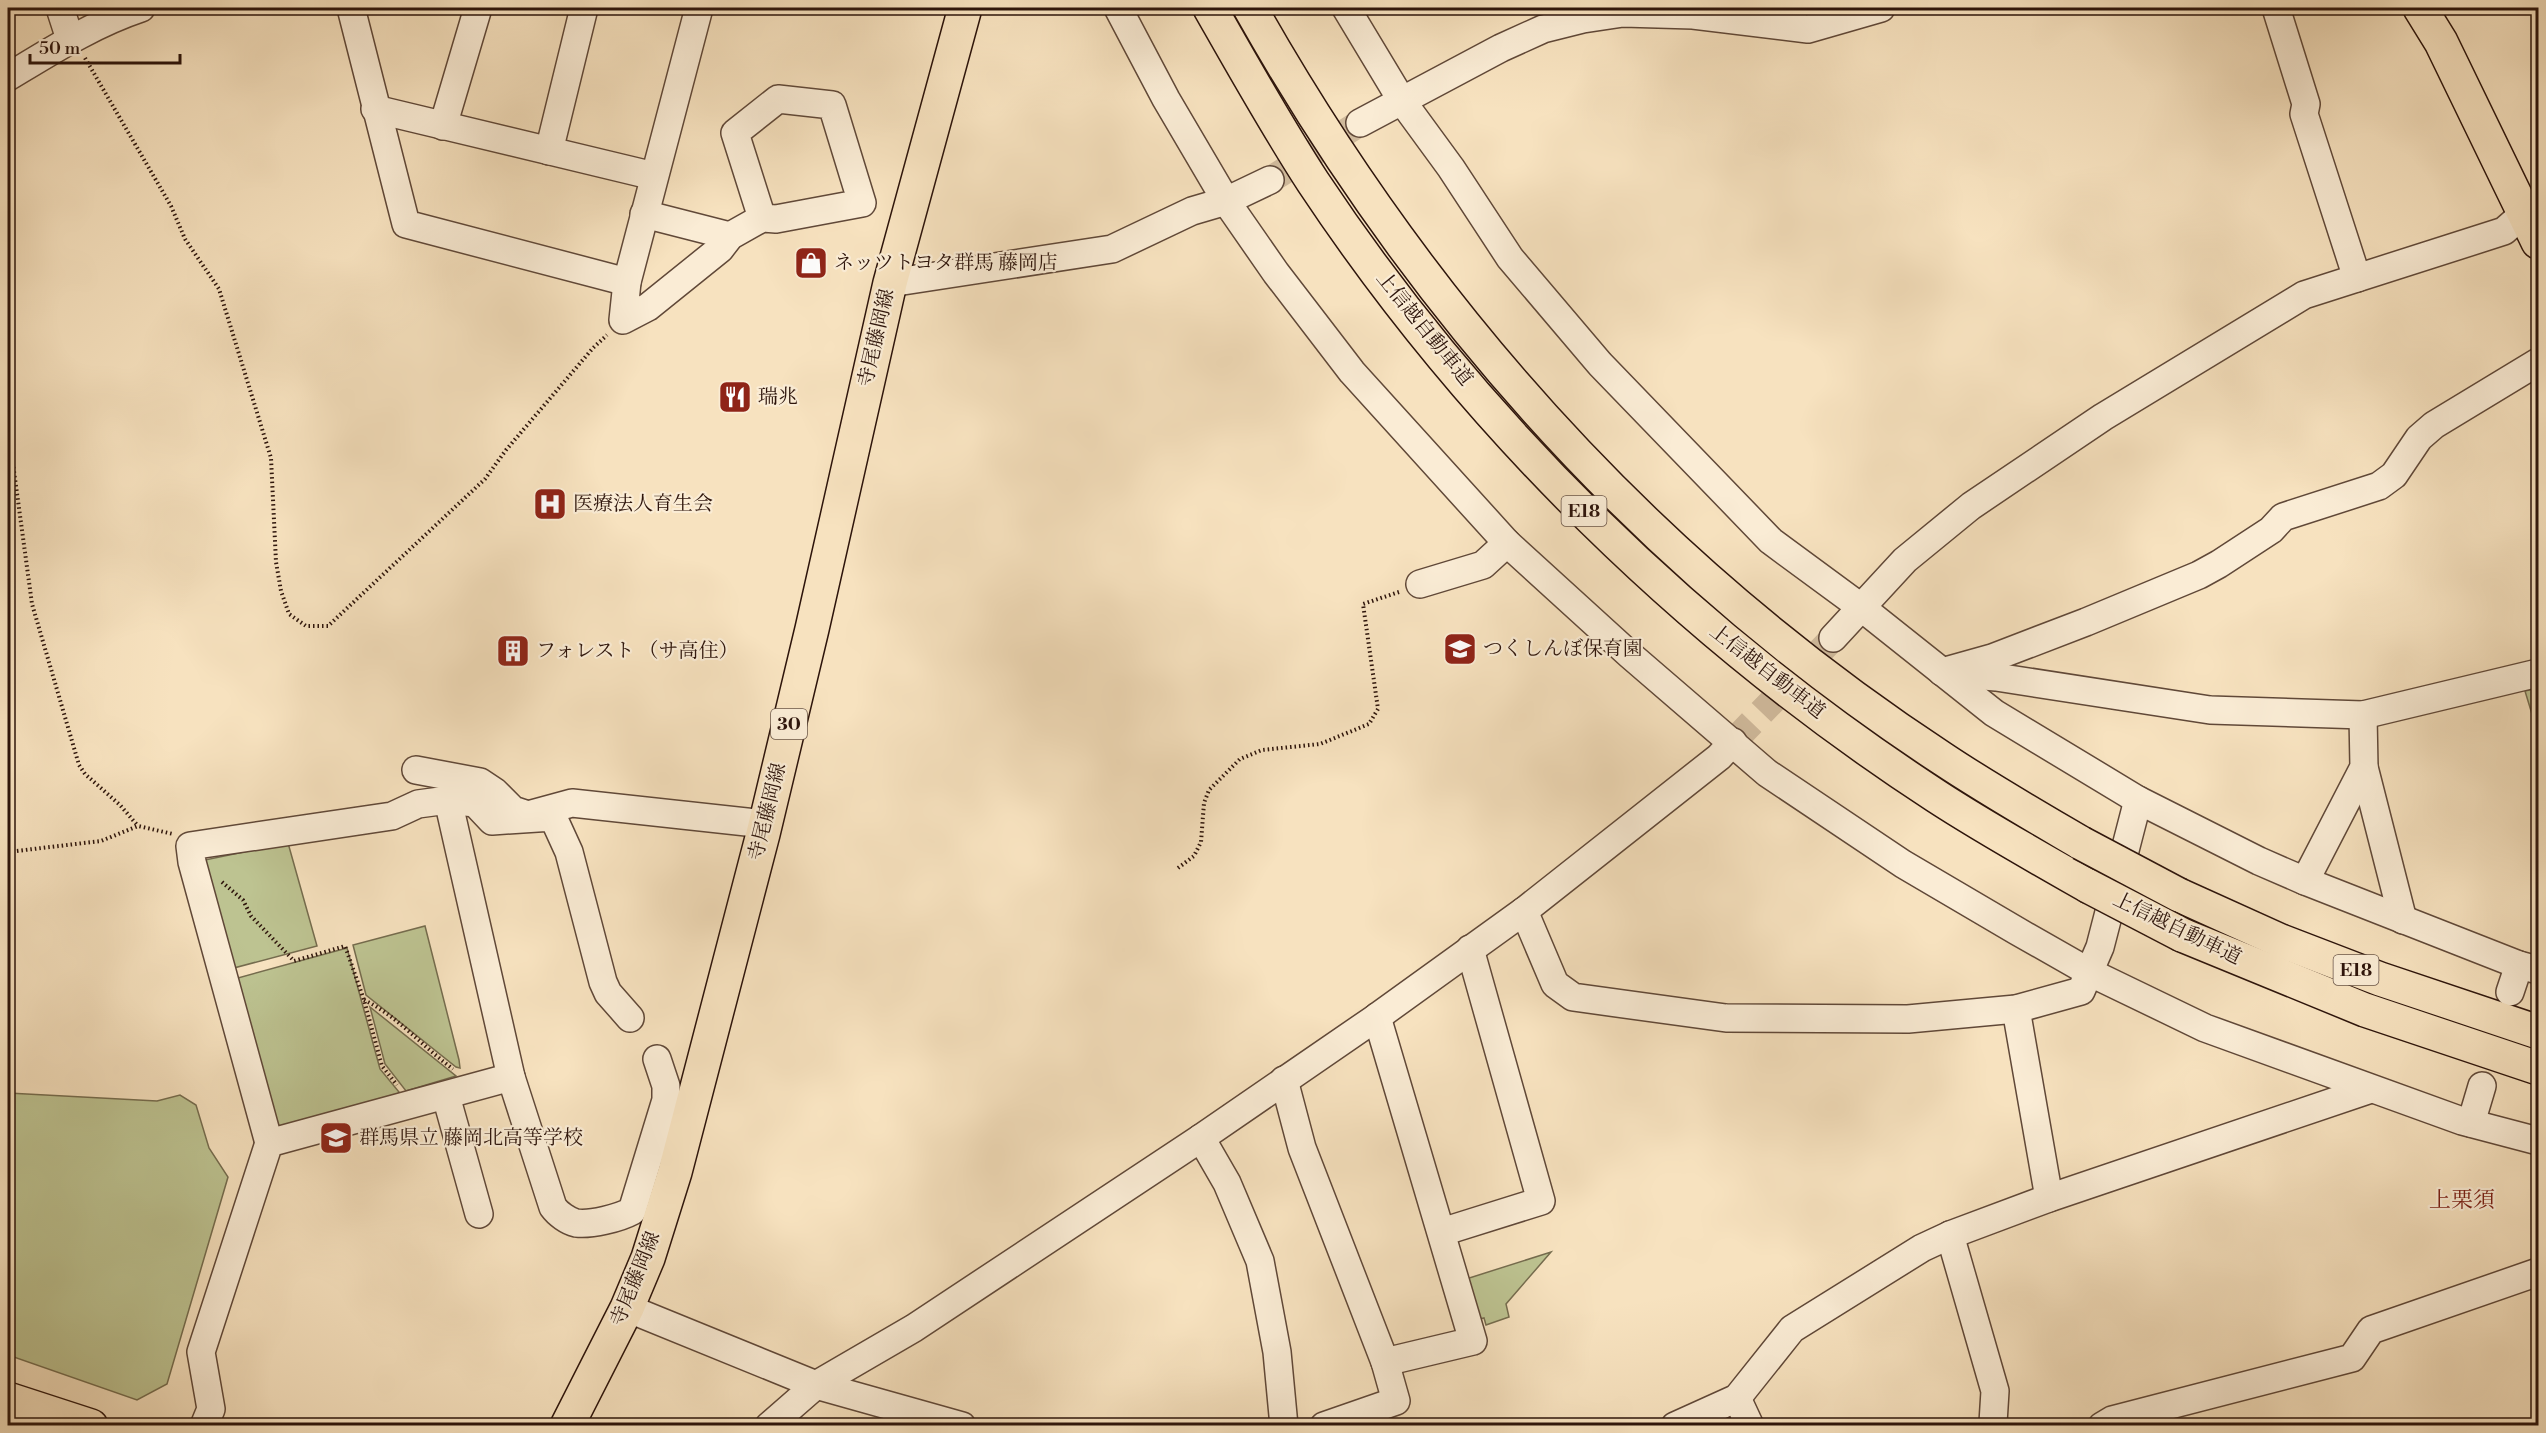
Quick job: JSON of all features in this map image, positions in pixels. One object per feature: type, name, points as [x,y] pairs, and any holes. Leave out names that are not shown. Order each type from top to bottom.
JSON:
[{"type":"main road","name":"寺尾藤岡線","points":[[567,1425],[627,1308],[648,1258],[675,1172],[737,942],[812,629],[890,284],[965,8]]},
{"type":"main road","name":"上信越自動車道","points":[[1210,8],[1258,92],[1314,182],[1370,262],[1474,392],[1562,489],[1630,556],[1698,617],[1779,684],[1936,796],[2088,886],[2182,935],[2365,1010],[2538,1068]]},
{"type":"main road","name":"上信越自動車道","points":[[1250,8],[1291,80],[1335,150],[1395,237],[1491,358],[1586,464],[1656,533],[1730,599],[1803,658],[1942,759],[2082,843],[2179,895],[2281,941],[2380,979],[2538,1032]]},
{"type":"main road","points":[[2420,8],[2441,42],[2534,219]]},
{"type":"main road","points":[[8,1399],[91,1425]]},
{"type":"main road","points":[[8,1422],[18,1425]]},
{"type":"street","points":[[60,8],[70,39]]},
{"type":"street","points":[[8,77],[70,39],[118,15],[141,8]]},
{"type":"street","points":[[351,8],[406,224],[627,282]]},
{"type":"street","points":[[357,35],[365,8]]},
{"type":"street","points":[[444,126],[478,8]]},
{"type":"street","points":[[549,151],[584,8]]},
{"type":"street","points":[[623,320],[627,282],[699,8]]},
{"type":"street","points":[[1118,8],[1166,99],[1226,201],[1276,273],[1352,372],[1507,543],[1630,655],[1767,773],[1902,864],[2089,972],[2205,1028],[2470,1123],[2538,1141]]},
{"type":"street","points":[[1346,8],[1402,101],[1451,168],[1510,258],[1600,364],[1771,541],[1862,608],[1994,713],[2138,800],[2259,861],[2305,881],[2529,967],[2510,992]]},
{"type":"street","points":[[1360,123],[1501,48],[1543,29],[1583,20],[1623,13],[1693,15],[1808,29],[1881,8]]},
{"type":"street","points":[[2276,8],[2306,104],[2304,114],[2357,278]]},
{"type":"street","points":[[623,320],[648,307],[720,249],[730,236],[762,218],[776,219],[862,203],[832,105],[778,99],[735,133],[762,218]]},
{"type":"street","points":[[375,109],[654,176]]},
{"type":"street","points":[[890,284],[1112,249],[1192,211],[1226,201],[1269,180]]},
{"type":"street","points":[[644,213],[730,236]]},
{"type":"street","points":[[1833,638],[1905,560],[1971,506],[2094,423],[2304,295],[2504,231],[2534,219]]},
{"type":"street","points":[[1942,672],[1992,657],[2086,622],[2199,575],[2271,530],[2283,517],[2379,486],[2394,475],[2419,438],[2434,425],[2538,362]]},
{"type":"street","points":[[1420,584],[1483,565],[1507,543]]},
{"type":"street","points":[[1942,672],[1996,676],[2210,710],[2364,715],[2538,673]]},
{"type":"street","points":[[2364,715],[2364,767],[2403,920]]},
{"type":"street","points":[[769,1425],[816,1385],[914,1328],[1201,1138],[1377,1017],[1524,911],[1719,757],[1733,742]]},
{"type":"street","points":[[2305,881],[2364,767]]},
{"type":"street","points":[[416,770],[480,782],[495,792],[513,810],[528,815],[572,804],[765,824]]},
{"type":"street","points":[[448,800],[511,1077],[553,1207],[558,1213],[575,1223],[632,1211],[666,1100],[666,1086],[657,1059]]},
{"type":"street","points":[[204,1425],[211,1409],[201,1352],[269,1143],[192,862],[190,846],[392,816],[418,804],[448,800],[475,803],[492,821],[553,817],[569,852],[603,982],[608,993],[630,1018]]},
{"type":"street","points":[[1524,911],[1555,984],[1573,997],[1726,1018],[1908,1019],[2016,1009],[2081,991],[2100,947],[2138,800]]},
{"type":"street","points":[[1442,1232],[1541,1201],[1470,949]]},
{"type":"street","points":[[2016,1009],[2049,1198]]},
{"type":"street","points":[[1377,1017],[1473,1341],[1385,1362]]},
{"type":"street","points":[[269,1143],[511,1077]]},
{"type":"street","points":[[1284,1080],[1302,1148],[1385,1362],[1396,1401],[1324,1425]]},
{"type":"street","points":[[2470,1123],[2482,1086]]},
{"type":"street","points":[[1675,1425],[1737,1398],[1792,1329],[1922,1248],[1950,1235],[2049,1198],[2371,1089]]},
{"type":"street","points":[[458,1092],[479,1214]]},
{"type":"street","points":[[1201,1138],[1227,1183],[1260,1261],[1277,1352],[1284,1425]]},
{"type":"street","points":[[1950,1235],[1995,1391],[1992,1424]]},
{"type":"street","points":[[2109,1424],[2352,1358],[2371,1330],[2538,1272]]},
{"type":"street","points":[[627,1308],[816,1385],[962,1425]]},
{"type":"street","points":[[1737,1398],[1750,1425]]},
{"type":"path","points":[[70,39],[78,46],[171,206],[185,238],[219,289],[271,458],[276,562],[281,591],[290,614],[306,626],[328,626],[485,479],[506,450],[593,348],[623,320]]},
{"type":"path","points":[[8,428],[33,604],[80,765],[85,774],[138,826]]},
{"type":"path","points":[[1178,868],[1194,856],[1201,842],[1204,803],[1209,790],[1240,759],[1262,750],[1320,744],[1369,724],[1378,708],[1363,604],[1420,584]]},
{"type":"path","points":[[8,852],[101,841],[138,826],[170,832],[190,846]]},
{"type":"path","points":[[218,875],[222,882],[243,900],[251,916],[294,961],[345,946],[364,1000],[382,1066],[402,1091],[407,1107]]},
{"type":"path","points":[[364,1000],[408,1031],[433,1055],[457,1072],[458,1092]]},
{"type":"green space","points":[[2538,688],[2538,734],[2525,691]]},
{"type":"green space","points":[[288,843],[317,946],[230,969],[200,861]]},
{"type":"green space","points":[[425,926],[460,1068],[366,995],[353,945]]},
{"type":"green space","points":[[347,948],[380,1069],[399,1092],[390,1108],[271,1141],[227,981]]},
{"type":"green space","points":[[370,1007],[456,1076],[406,1091],[385,1064]]},
{"type":"green space","points":[[8,1093],[157,1101],[180,1095],[196,1105],[209,1148],[228,1177],[167,1384],[137,1400],[8,1355]]},
{"type":"green space","points":[[1551,1252],[1506,1304],[1509,1317],[1486,1325],[1484,1318],[1475,1320],[1463,1280]]},
{"type":"tunnel","points":[[1270,180],[1360,123]]},
{"type":"tunnel","points":[[1733,742],[1833,638]]},
{"type":"place","name":"ネッツトヨタ群馬 藤岡店","points":[[811,263]]},
{"type":"place","name":"瑞兆","points":[[735,397]]},
{"type":"place","name":"医療法人育生会","points":[[550,504]]},
{"type":"place","name":"つくしんぼ保育園","points":[[1460,649]]},
{"type":"place","name":"フォレスト （サ高住）","points":[[513,651]]},
{"type":"place","name":"群馬県立 藤岡北高等学校","points":[[336,1138]]},
{"type":"district","name":"上栗須","points":[[2462,1200]]}]
